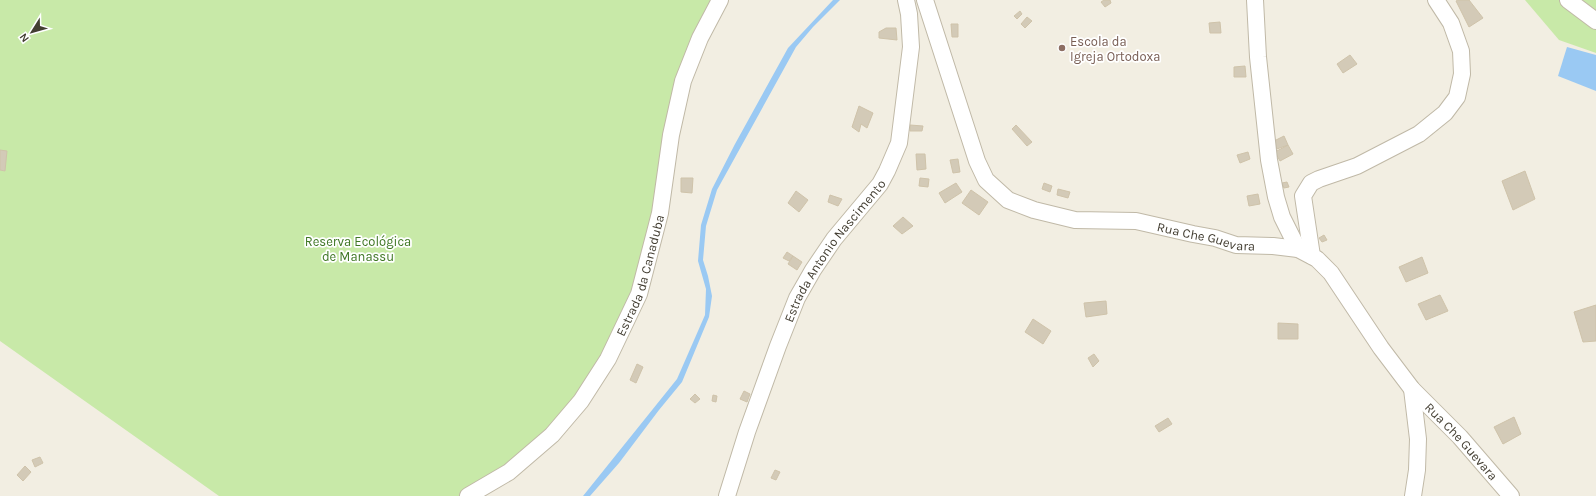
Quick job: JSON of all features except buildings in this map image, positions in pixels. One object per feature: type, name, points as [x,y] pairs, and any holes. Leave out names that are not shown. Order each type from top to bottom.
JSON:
[{"type":"street","name":"Estrada da Canaduba","points":[[468,496],[509,472],[552,435],[581,401],[608,359],[639,294],[660,213],[671,135],[683,81],[700,38],[720,0]]},
{"type":"street","name":"Estrada Antonio Nascimento","points":[[727,496],[749,425],[797,298],[813,270],[834,239],[880,184],[899,143],[912,47],[909,14],[906,0]]},
{"type":"street","name":"Rua Che Guevara","points":[[925,0],[977,161],[986,180],[1008,200],[1034,210],[1075,220],[1136,221],[1215,238],[1236,245],[1273,246],[1305,252],[1324,265],[1331,273],[1381,348],[1412,389],[1460,437],[1511,496]]},
{"type":"street","points":[[1255,0],[1252,70],[1268,160],[1282,217],[1305,252]]},
{"type":"street","points":[[1305,252],[1303,196],[1311,184],[1319,179],[1357,166],[1419,134],[1445,113],[1457,97],[1462,74],[1461,51],[1451,23],[1436,0]]},
{"type":"street","points":[[1568,0],[1596,21]]},
{"type":"street","points":[[1412,389],[1418,439],[1417,470],[1413,496]]},
{"type":"green space","name":"Reserva Ecológica de Manassu","points":[[0,0],[716,0],[698,32],[635,296],[578,400],[508,468],[459,496],[219,496],[0,341]]},
{"type":"green space","points":[[1525,0],[1596,0],[1596,53],[1559,40]]},
{"type":"water","points":[[833,0],[840,0],[813,27],[796,47],[717,190],[706,226],[703,260],[712,296],[709,317],[682,382],[619,463],[590,496],[583,496],[677,379],[705,315],[706,289],[698,261],[701,225],[712,189],[788,48]]},
{"type":"water","points":[[1567,47],[1596,55],[1596,91],[1558,76]]},
{"type":"place","name":"Escola da Igreja Ortodoxa","points":[[1062,48]]}]
